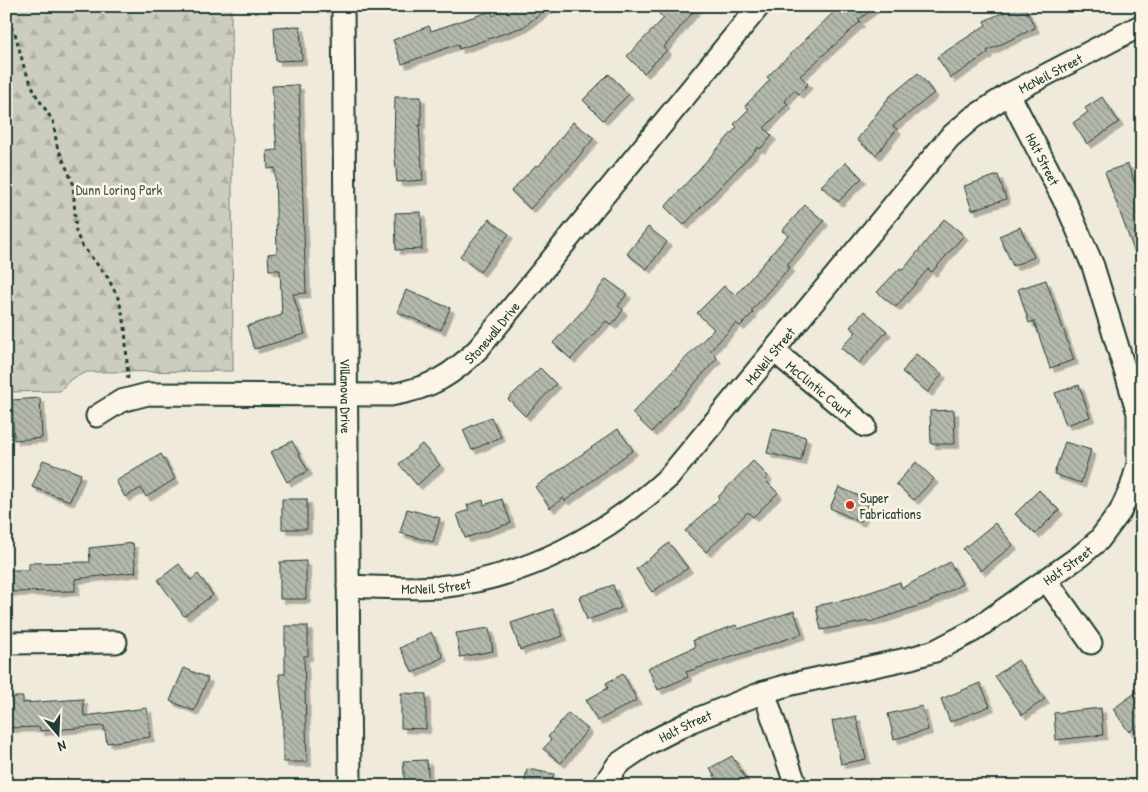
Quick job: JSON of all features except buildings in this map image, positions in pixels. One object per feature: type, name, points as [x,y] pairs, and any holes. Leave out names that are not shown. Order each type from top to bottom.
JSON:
[{"type":"street","name":"Villanova Drive","points":[[343,6],[350,786]]},
{"type":"street","name":"Stonewall Drive","points":[[97,416],[121,401],[158,394],[391,395],[414,391],[442,380],[463,365],[479,348],[759,6]]},
{"type":"street","name":"McNeil Street","points":[[348,586],[406,588],[441,586],[498,575],[558,554],[609,525],[646,498],[669,477],[933,155],[972,118],[1009,94],[1142,25]]},
{"type":"street","name":"Holt Street","points":[[603,786],[618,764],[649,743],[692,721],[764,692],[817,677],[912,658],[935,651],[973,631],[1047,581],[1099,540],[1120,512],[1131,488],[1138,464],[1138,413],[1093,266],[1067,206],[1009,94]]},
{"type":"street","name":"McClintic Court","points":[[774,351],[865,426]]},
{"type":"street","points":[[1047,581],[1091,643]]},
{"type":"street","points":[[6,643],[116,642]]},
{"type":"street","points":[[764,692],[796,786]]},
{"type":"path","points":[[6,20],[15,33],[24,67],[36,95],[53,121],[57,146],[73,183],[76,232],[81,244],[108,278],[118,300],[125,325],[129,399]]},
{"type":"green space","name":"Dunn Loring Park","points":[[6,6],[231,6],[233,371],[87,372],[71,379],[60,391],[6,392]]},
{"type":"place","name":"Super Fabrications","points":[[850,505]]}]
